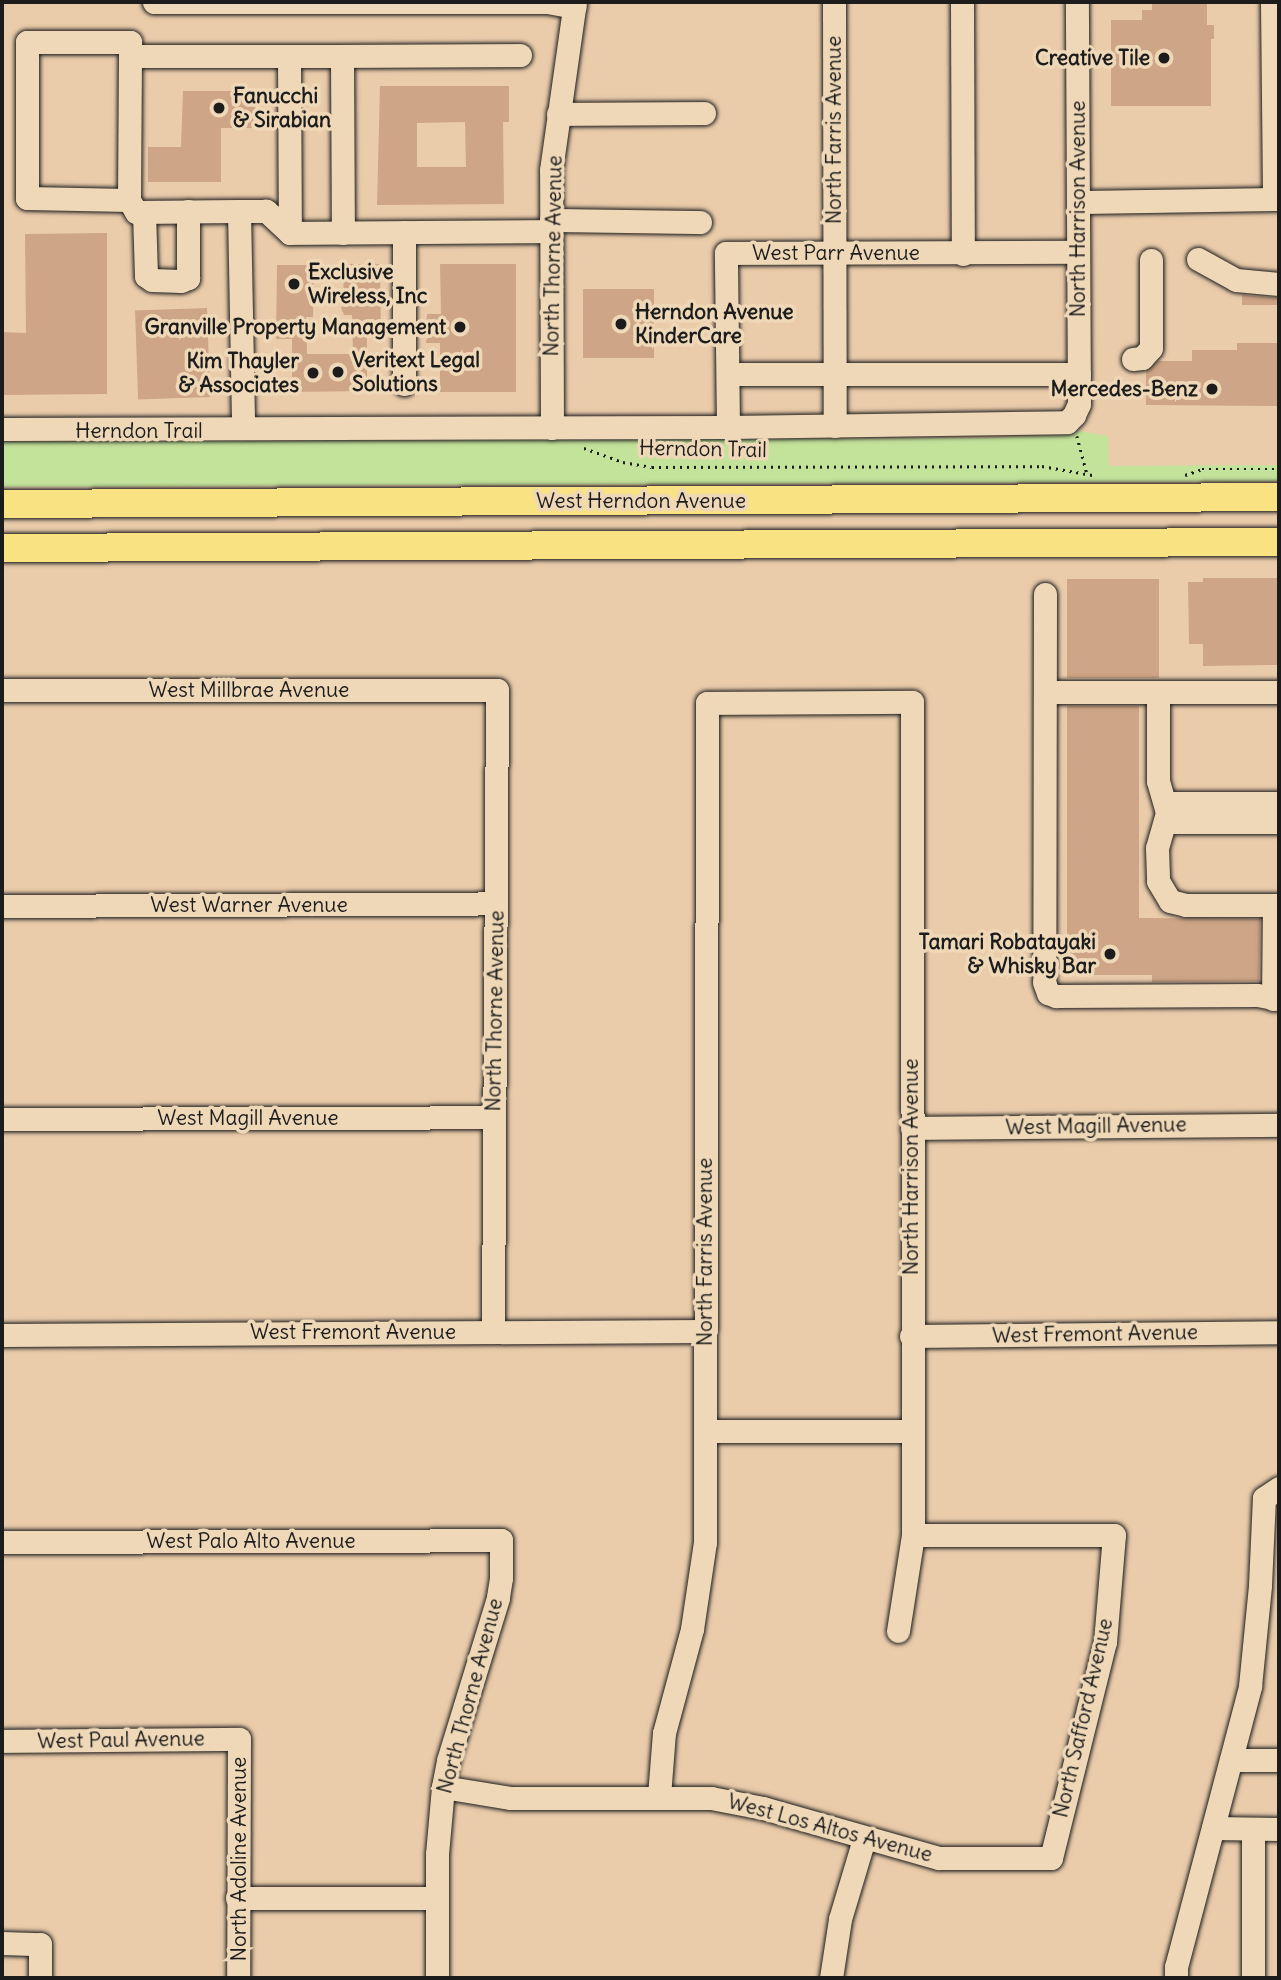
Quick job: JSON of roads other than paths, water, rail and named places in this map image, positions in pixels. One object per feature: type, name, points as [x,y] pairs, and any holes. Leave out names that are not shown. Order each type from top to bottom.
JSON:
[{"type":"main road","name":"West Herndon Avenue","points":[[2,504],[1279,497]]},
{"type":"main road","name":"West Herndon Avenue","points":[[2,548],[1279,542]]},
{"type":"street","points":[[153,2],[575,4]]},
{"type":"street","name":"North Farris Avenue","points":[[834,2],[835,426]]},
{"type":"street","points":[[962,2],[963,254]]},
{"type":"street","name":"North Harrison Avenue","points":[[835,426],[1057,424],[1074,415],[1079,404],[1077,2]]},
{"type":"street","points":[[1078,202],[1276,199],[1272,2]]},
{"type":"street","name":"North Thorne Avenue","points":[[552,428],[551,170],[575,4]]},
{"type":"street","points":[[188,211],[188,278],[181,281],[152,280],[146,276],[137,206],[130,42],[27,42],[27,198],[137,206],[188,211],[266,211],[290,233],[700,222]]},
{"type":"street","points":[[130,56],[520,55]]},
{"type":"street","points":[[289,56],[290,233]]},
{"type":"street","points":[[342,56],[343,233]]},
{"type":"street","points":[[558,114],[704,113]]},
{"type":"street","points":[[239,211],[243,428]]},
{"type":"street","points":[[404,232],[404,384]]},
{"type":"street","name":"West Parr Avenue","points":[[728,427],[726,253],[1078,252]]},
{"type":"street","points":[[1133,359],[1142,358],[1151,348],[1151,260]]},
{"type":"street","points":[[1198,260],[1236,280],[1279,284]]},
{"type":"street","points":[[740,374],[1079,374]]},
{"type":"street","points":[[2,429],[835,426]]},
{"type":"street","points":[[1045,594],[1044,982],[1048,993],[1056,996],[1257,995],[1276,999],[1276,905],[1186,905],[1170,901],[1158,881],[1157,848],[1166,812],[1158,781],[1158,692]]},
{"type":"street","name":"West Millbrae Avenue","points":[[2,690],[497,690]]},
{"type":"street","name":"North Thorne Avenue","points":[[493,1331],[497,690]]},
{"type":"street","points":[[1045,692],[1279,692]]},
{"type":"street","name":"North Harrison Avenue","points":[[707,703],[912,702],[913,1535],[898,1631]]},
{"type":"street","name":"North Farris Avenue","points":[[659,1796],[664,1733],[692,1629],[705,1542],[707,703]]},
{"type":"street","points":[[1166,812],[1279,803]]},
{"type":"street","points":[[1166,812],[1279,822]]},
{"type":"street","name":"West Warner Avenue","points":[[2,906],[496,903]]},
{"type":"street","name":"West Magill Avenue","points":[[2,1119],[494,1117]]},
{"type":"street","name":"West Magill Avenue","points":[[912,1128],[1279,1125]]},
{"type":"street","name":"West Fremont Avenue","points":[[2,1335],[704,1331]]},
{"type":"street","name":"West Fremont Avenue","points":[[911,1336],[1279,1332]]},
{"type":"street","points":[[706,1431],[912,1431]]},
{"type":"street","points":[[1176,1978],[1176,1967],[1250,1686],[1261,1585],[1264,1498],[1279,1488]]},
{"type":"street","name":"North Safford Avenue","points":[[913,1535],[1114,1535],[1105,1642],[1051,1858]]},
{"type":"street","name":"North Thorne Avenue","points":[[437,1978],[437,1899],[443,1787],[448,1761],[498,1598],[501,1540]]},
{"type":"street","name":"West Palo Alto Avenue","points":[[2,1542],[501,1540]]},
{"type":"street","name":"West Paul Avenue","points":[[2,1741],[239,1739]]},
{"type":"street","name":"North Adoline Avenue","points":[[238,1978],[239,1739]]},
{"type":"street","points":[[1231,1760],[1279,1760]]},
{"type":"street","name":"West Los Altos Avenue","points":[[443,1787],[512,1798],[659,1796],[737,1802],[939,1858],[1051,1858]]},
{"type":"street","points":[[1213,1828],[1279,1829]]},
{"type":"street","points":[[1253,1829],[1253,1978]]},
{"type":"street","points":[[831,1978],[840,1919],[864,1839]]},
{"type":"street","points":[[237,1898],[437,1899]]},
{"type":"street","points":[[2,1943],[40,1944],[40,1978]]},
{"type":"place","name":"Creative Tile","points":[[1164,58]]},
{"type":"place","name":"Fanucchi & Sirabian","points":[[219,108]]},
{"type":"place","name":"Exclusive Wireless, Inc","points":[[294,284]]},
{"type":"place","name":"Herndon Avenue KinderCare","points":[[621,324]]},
{"type":"place","name":"Granville Property Management","points":[[460,327]]},
{"type":"place","name":"Veritext Legal Solutions","points":[[338,372]]},
{"type":"place","name":"Kim Thayler & Associates","points":[[313,373]]},
{"type":"place","name":"Mercedes-Benz","points":[[1212,389]]},
{"type":"place","name":"Tamari Robatayaki & Whisky Bar","points":[[1110,954]]}]
